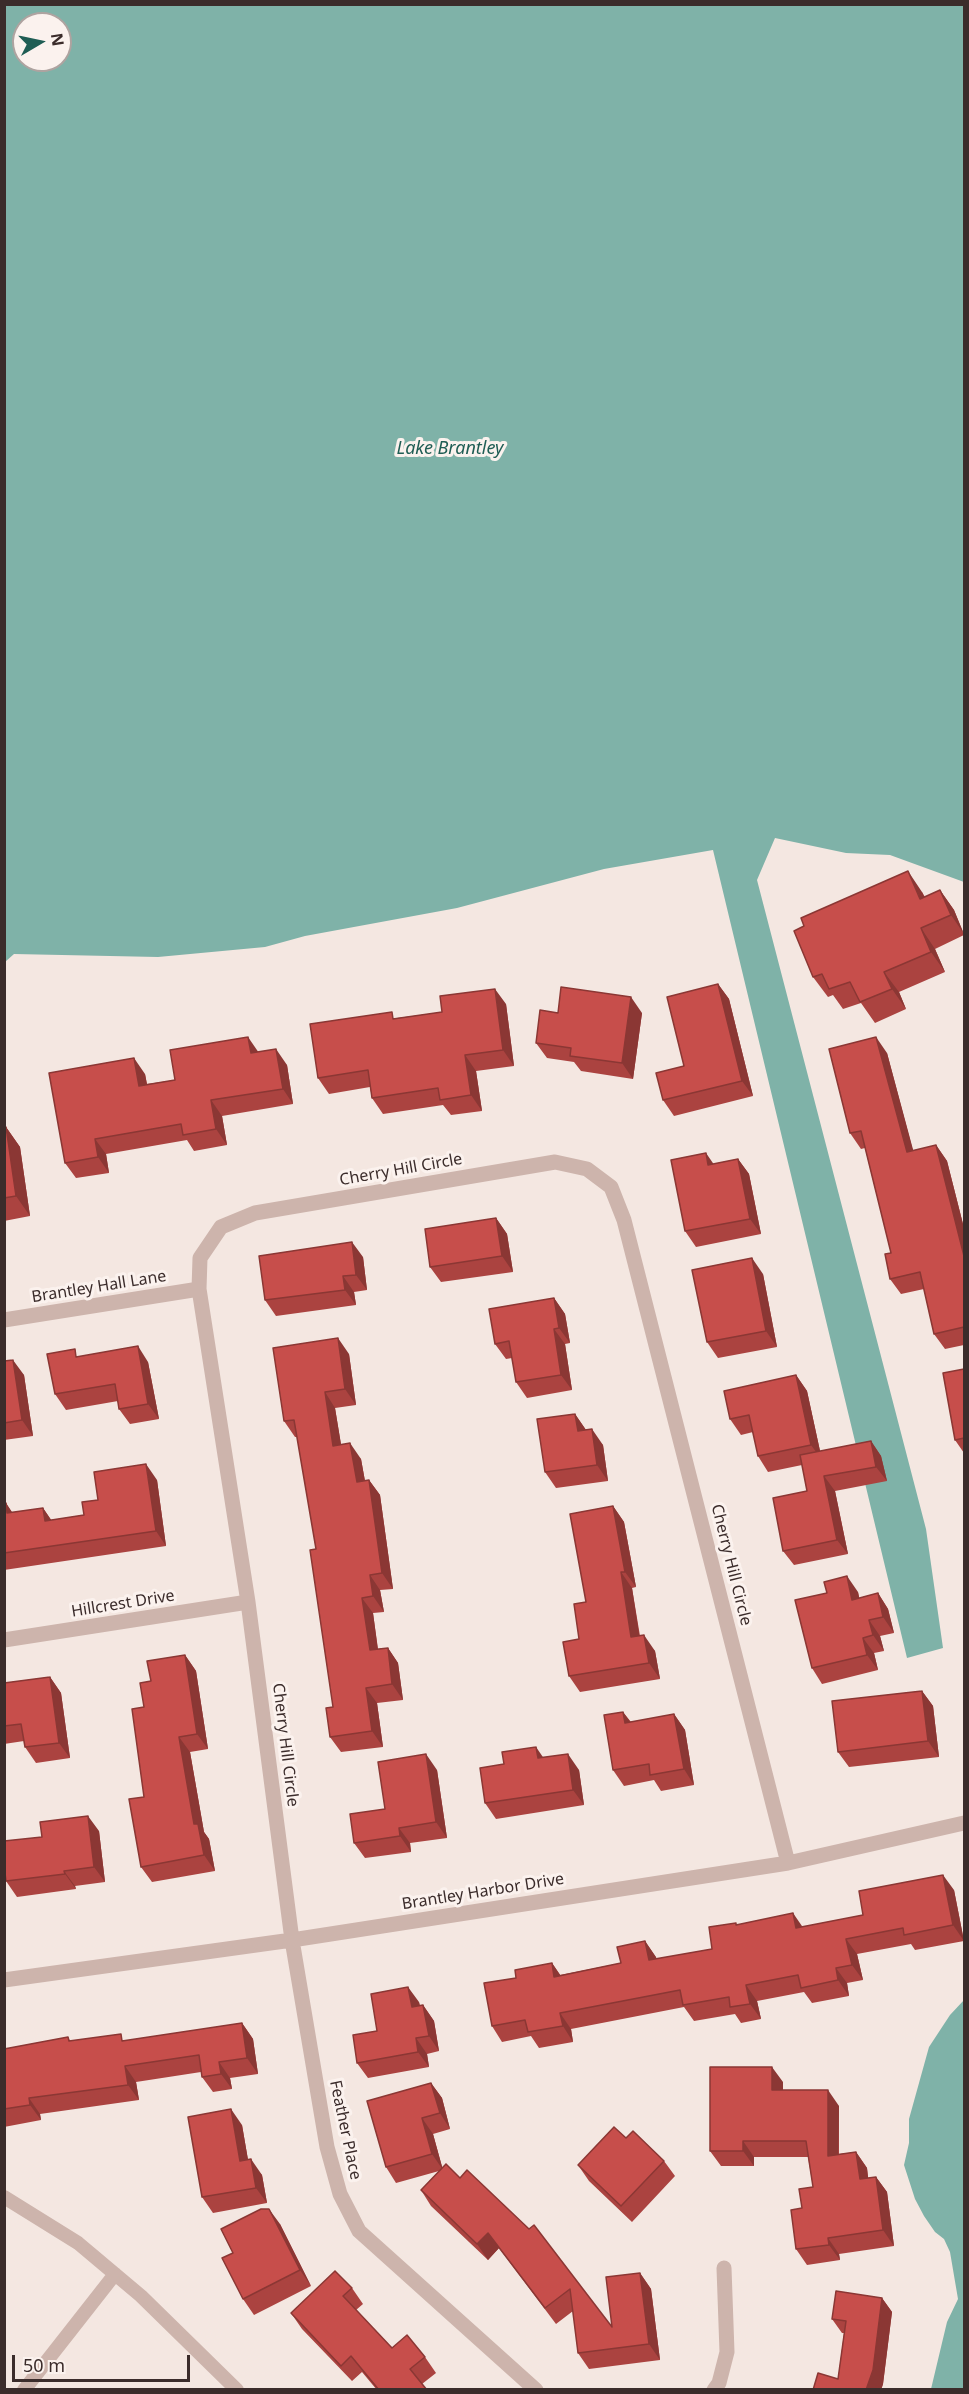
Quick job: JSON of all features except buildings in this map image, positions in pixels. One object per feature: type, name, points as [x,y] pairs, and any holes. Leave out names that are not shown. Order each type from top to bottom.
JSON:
[{"type":"street","name":"Cherry Hill Circle","points":[[292,1940],[248,1602],[199,1289],[200,1258],[221,1227],[255,1213],[555,1162],[586,1169],[611,1187],[624,1220],[788,1863]]},
{"type":"street","name":"Brantley Hall Lane","points":[[4,1320],[199,1289]]},
{"type":"street","name":"Hillcrest Drive","points":[[4,1640],[248,1602]]},
{"type":"street","name":"Brantley Harbor Drive","points":[[4,1980],[292,1940],[788,1863],[964,1823]]},
{"type":"street","name":"Feather Place","points":[[292,1940],[327,2147],[340,2194],[359,2231],[536,2390]]},
{"type":"street","points":[[714,2390],[719,2383],[727,2352],[724,2268]]},
{"type":"lane","points":[[4,2197],[78,2243],[141,2296],[237,2390]]},
{"type":"lane","points":[[24,2390],[115,2274]]},
{"type":"water","name":"Lake Brantley","points":[[5,5],[964,5],[964,882],[890,855],[846,853],[775,838],[757,880],[926,1529],[943,1648],[907,1658],[713,850],[604,869],[457,908],[305,936],[265,947],[158,957],[14,954],[5,962]]},
{"type":"water","points":[[964,2000],[964,2389],[931,2389],[947,2322],[958,2299],[950,2252],[944,2239],[935,2232],[915,2199],[904,2165],[909,2143],[909,2119],[929,2047],[950,2015]]}]
